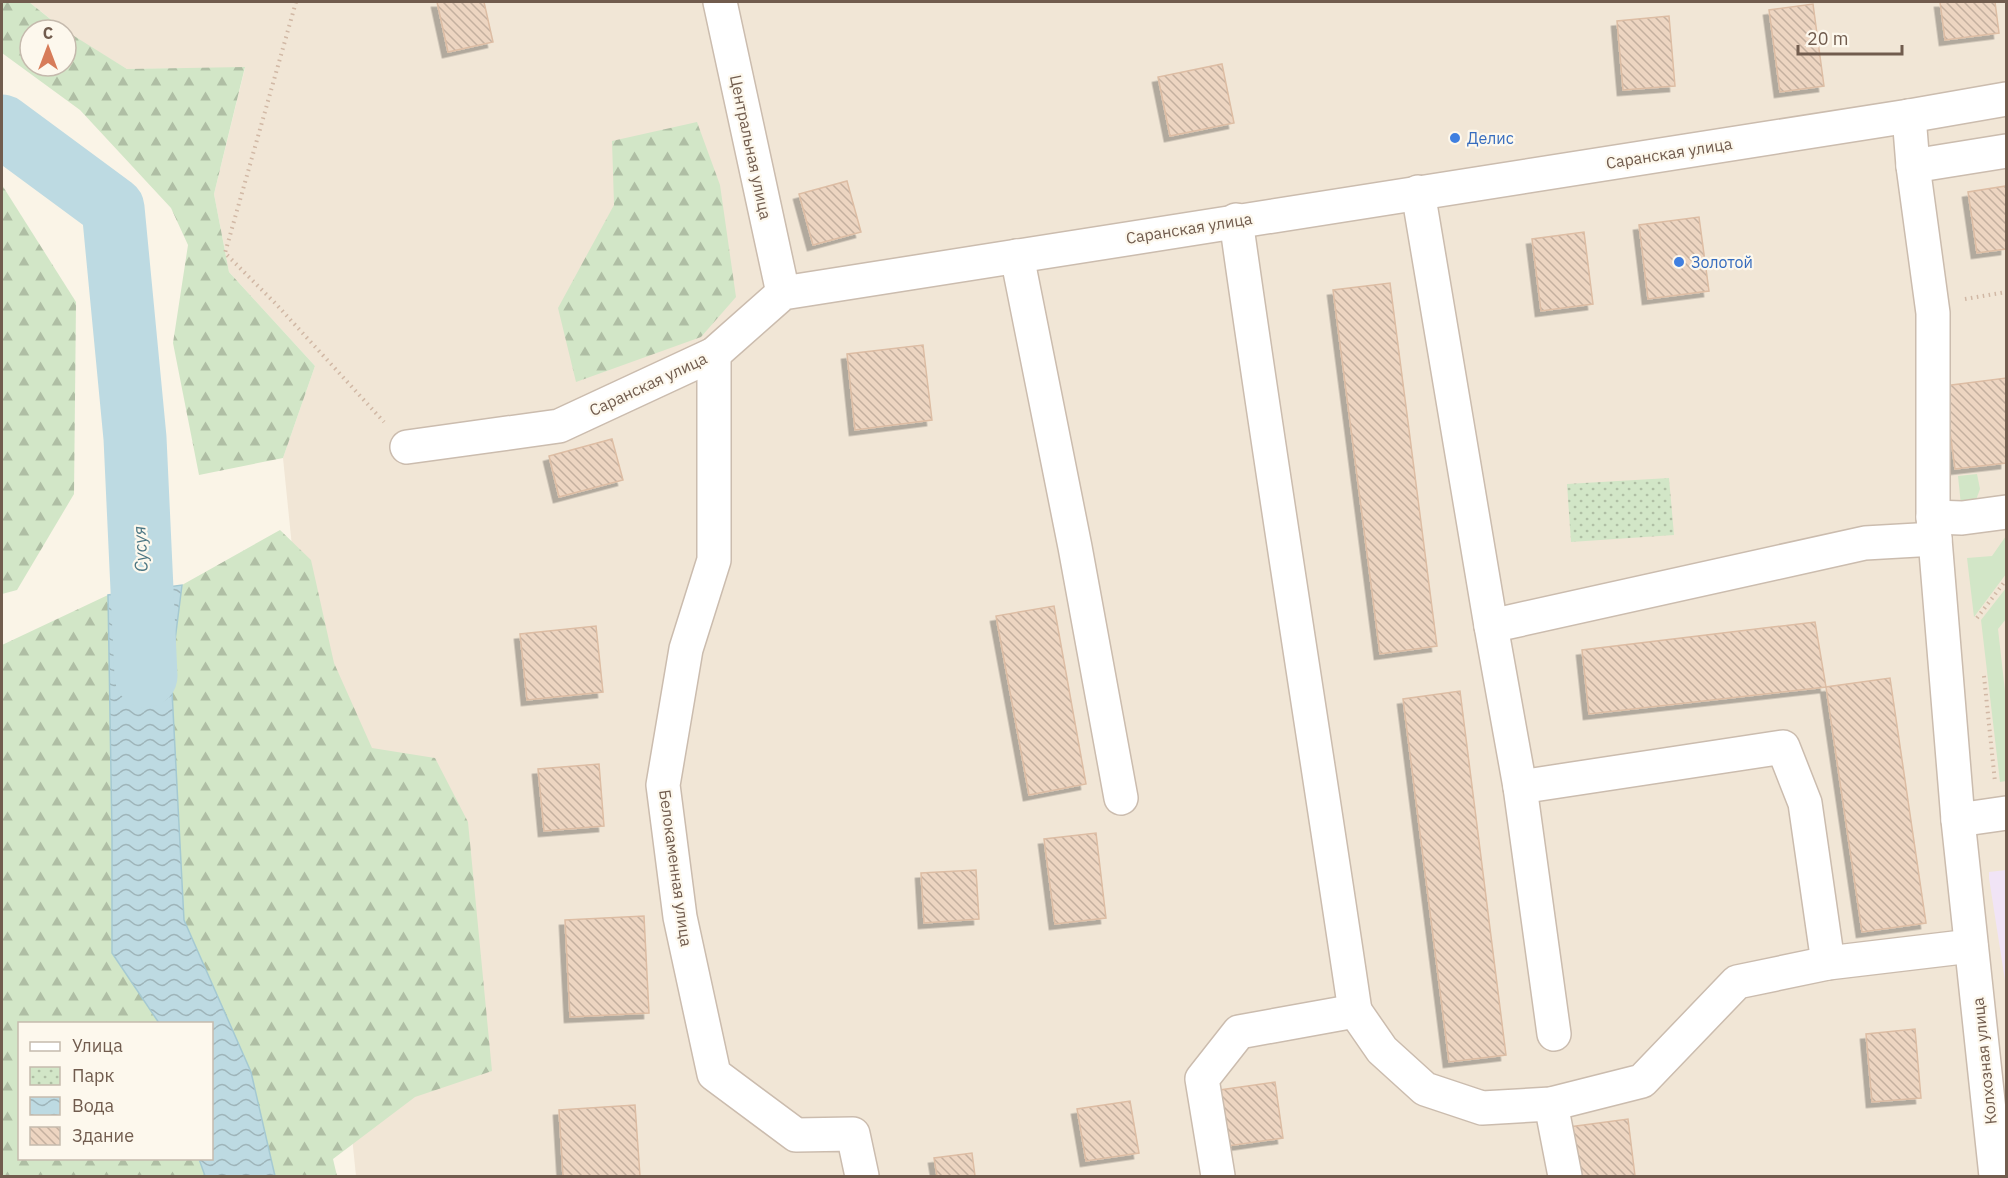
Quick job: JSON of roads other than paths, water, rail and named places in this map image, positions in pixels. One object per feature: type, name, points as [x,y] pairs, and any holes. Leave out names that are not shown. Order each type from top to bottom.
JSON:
[{"type":"street","name":"Центральная улица","points":[[720,2],[783,293]]},
{"type":"street","name":"Саранская улица","points":[[407,447],[559,426],[714,354],[783,293],[2007,99]]},
{"type":"street","name":"Колхозная улица","points":[[1910,116],[1913,166],[1932,304],[1934,528],[1958,820],[1996,1176]]},
{"type":"street","points":[[1913,166],[2007,151]]},
{"type":"street","points":[[1418,192],[1520,787],[1554,1034]]},
{"type":"street","points":[[1236,220],[1266,435],[1316,742],[1355,1011],[1382,1050],[1425,1089],[1482,1108],[1551,1104],[1642,1081],[1737,982],[1828,963],[1971,946]]},
{"type":"street","points":[[1017,256],[1075,547],[1121,798]]},
{"type":"street","name":"Белокаменная улица","points":[[714,354],[714,560],[686,649],[663,785],[680,917],[714,1074],[795,1135],[853,1134],[862,1176]]},
{"type":"street","points":[[1491,626],[1934,528],[1962,518],[2007,512]]},
{"type":"street","points":[[1520,787],[1783,747],[1805,803],[1828,963]]},
{"type":"street","points":[[1958,820],[2001,800]]},
{"type":"street","points":[[1218,1176],[1202,1079],[1239,1032],[1355,1011]]},
{"type":"street","points":[[1551,1104],[1565,1176]]},
{"type":"water","points":[[182,585],[171,672],[184,920],[251,1072],[275,1176],[205,1176],[199,1160],[213,1160],[213,1022],[158,1022],[112,953],[108,595]]},
{"type":"waterway","name":"Сусуя","points":[[2,126],[113,208],[135,438],[146,676]]},
{"type":"place","name":"Делис","points":[[1455,138]]},
{"type":"place","name":"Золотой","points":[[1679,262]]}]
